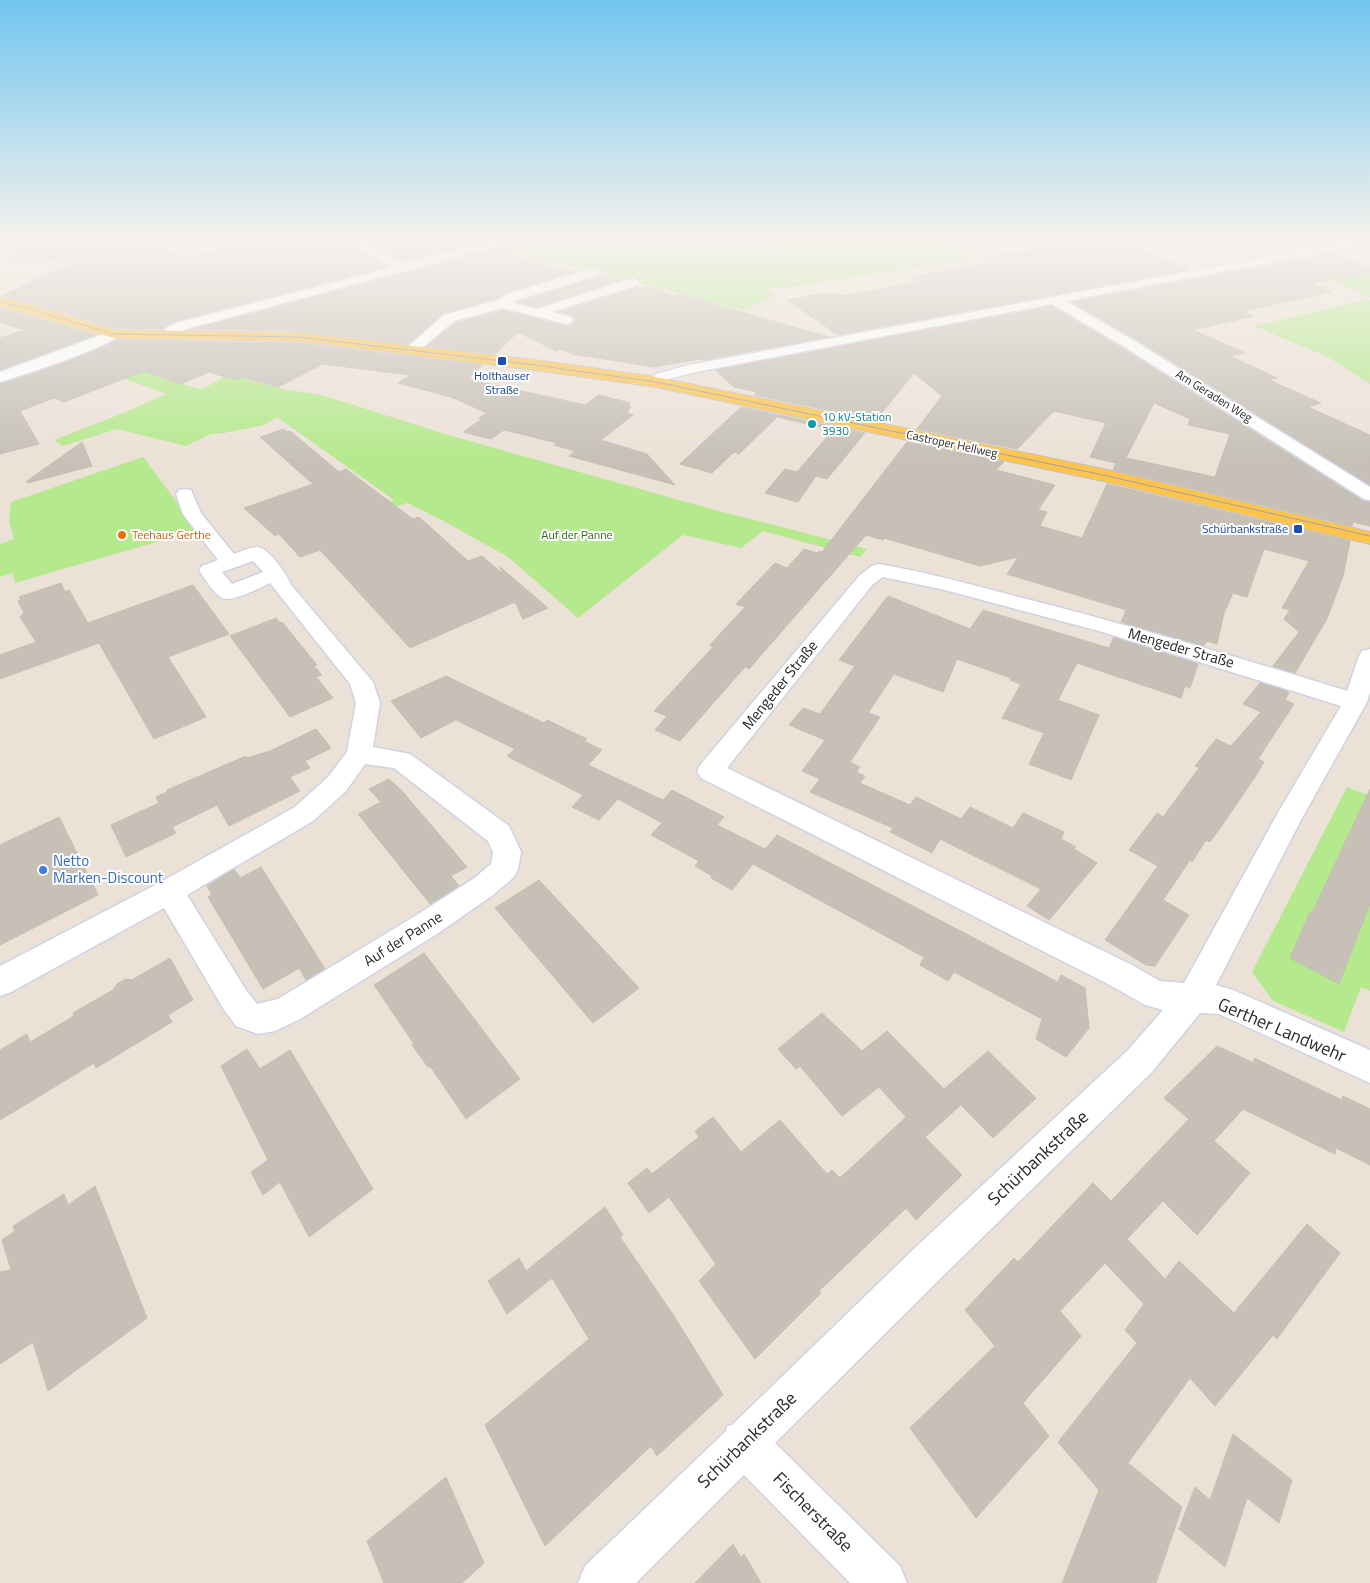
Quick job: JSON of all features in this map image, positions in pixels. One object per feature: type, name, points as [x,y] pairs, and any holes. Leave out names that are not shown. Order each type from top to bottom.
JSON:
[{"type":"main road","name":"Castroper Hellweg","points":[[43,313],[114,334],[299,337],[656,382],[1103,475],[1370,538]]},
{"type":"street","points":[[167,336],[171,331],[181,326],[231,313]]},
{"type":"street","points":[[411,350],[449,318],[467,313]]},
{"type":"street","points":[[537,313],[566,320]]},
{"type":"street","points":[[656,382],[661,378],[683,370],[987,313]]},
{"type":"street","name":"Am Geraden Weg","points":[[1077,313],[1137,348],[1370,495]]},
{"type":"street","points":[[0,377],[95,343],[114,334]]},
{"type":"street","points":[[185,494],[192,514],[230,562]]},
{"type":"street","points":[[0,982],[169,891],[304,814],[337,784],[359,754],[368,704],[361,682],[284,589],[276,574],[256,553],[209,570],[228,593],[276,574]]},
{"type":"street","name":"Mengeder Straße","points":[[1192,999],[1156,995],[1119,974],[710,771],[866,580],[879,570],[920,578],[1101,624],[1355,702]]},
{"type":"street","name":"Schürbankstraße","points":[[602,1583],[932,1259],[1140,1061],[1192,999],[1289,818],[1355,702],[1370,656]]},
{"type":"street","name":"Auf der Panne","points":[[169,891],[235,1000],[247,1016],[258,1019],[275,1016],[335,982],[435,920],[483,887],[504,869],[506,852],[499,834],[401,760],[359,754]]},
{"type":"street","name":"Gerther Landwehr","points":[[1192,999],[1222,1000],[1370,1067]]},
{"type":"street","name":"Fischerstraße","points":[[744,1442],[883,1583]]},
{"type":"green space","points":[[1310,313],[1370,313],[1370,384],[1328,357],[1254,326]]},
{"type":"green space","name":"Auf der Panne","points":[[91,352],[181,384],[202,389],[230,374],[282,389],[322,395],[445,434],[711,509],[867,549],[860,557],[763,531],[741,548],[683,535],[578,618],[508,557],[407,503],[398,506],[388,503],[394,500],[277,417],[265,425],[211,434],[186,446],[117,429],[63,446],[54,440],[166,394],[71,359]]},
{"type":"green space","points":[[143,457],[198,530],[15,583],[13,573],[0,577],[0,544],[14,539],[9,520],[11,502]]},
{"type":"green space","points":[[1347,787],[1370,796],[1370,991],[1361,987],[1344,1032],[1273,1001],[1252,972]]},
{"type":"building","points":[[0,313],[17,313],[96,335],[0,370],[0,338],[24,330],[0,322]]},
{"type":"building","points":[[65,313],[207,313],[176,321],[163,329],[115,328]]},
{"type":"building","points":[[253,313],[444,313],[408,344],[299,331],[192,329]]},
{"type":"building","points":[[492,313],[514,313],[566,326],[571,325],[575,321],[573,316],[562,313],[745,313],[829,337],[703,360],[653,367],[573,354],[561,349],[556,351],[518,332],[495,354],[427,346],[455,323]]},
{"type":"building","points":[[806,313],[957,313],[838,335]]},
{"type":"building","points":[[1016,313],[1063,313],[1363,501],[1370,502],[1370,526],[1353,522],[1352,526],[1113,470],[1116,463],[1090,457],[1106,423],[1054,411],[1017,449],[917,429],[942,396],[914,373],[876,420],[754,395],[757,392],[734,387],[715,370]],"holes":[[[1154,403],[1190,419],[1188,425],[1230,434],[1215,477],[1126,458]]]},
{"type":"building","points":[[1090,313],[1247,313],[1254,316],[1193,330],[1245,353],[1230,356],[1277,378],[1269,380],[1321,403],[1308,407],[1370,435],[1370,485],[1134,338]]},
{"type":"building","points":[[116,340],[299,343],[482,365],[468,379],[585,405],[599,395],[630,403],[627,406],[631,406],[627,413],[633,415],[601,440],[647,454],[675,485],[569,456],[575,451],[554,445],[557,443],[504,430],[491,439],[463,432],[482,419],[479,418],[487,413],[451,397],[398,383],[411,375],[323,364],[278,387],[243,377],[235,380],[209,372],[181,384],[144,371],[64,402],[54,398],[20,411],[39,444],[0,454],[0,384],[65,362]]},
{"type":"building","points":[[741,407],[865,433],[827,479],[816,476],[798,502],[765,493],[785,469],[797,472],[833,430],[777,417],[739,454],[734,452],[712,473],[680,464]]},
{"type":"building","points":[[284,429],[287,432],[290,431],[339,472],[346,469],[413,519],[419,517],[468,561],[482,556],[503,574],[500,567],[548,608],[523,619],[515,602],[410,648],[320,550],[300,557],[279,534],[275,536],[244,508],[313,484],[260,437]]},
{"type":"building","points":[[82,442],[92,466],[28,483],[27,481]]},
{"type":"building","points":[[907,442],[1004,462],[996,470],[1055,485],[1038,510],[1047,512],[1040,526],[1082,538],[1107,484],[1350,541],[1343,576],[1327,619],[1295,673],[1273,666],[1299,632],[1284,619],[1290,610],[1282,608],[1309,561],[1264,549],[1247,597],[1233,593],[1224,613],[1217,644],[1206,641],[1204,646],[1121,622],[1126,610],[1007,574],[1018,557],[980,566],[884,538],[883,540],[866,535],[749,669],[745,667],[680,741],[655,730],[667,716],[654,711],[713,647],[710,645],[745,607],[736,604],[775,563],[787,568],[804,549],[817,553],[819,551],[822,552]]},
{"type":"building","points":[[61,583],[65,592],[69,590],[88,623],[193,585],[229,634],[168,657],[206,717],[154,739],[99,643],[0,679],[0,655],[36,642],[20,617],[24,613],[18,601],[21,600],[19,597]]},
{"type":"building","points":[[888,596],[970,629],[983,610],[1109,648],[1114,637],[1198,664],[1190,688],[1185,686],[1181,698],[1077,663],[1058,700],[1099,715],[1071,780],[1029,764],[1044,733],[1002,718],[1021,684],[1010,680],[1011,678],[957,659],[943,692],[894,674],[868,713],[880,717],[850,762],[860,767],[856,772],[865,776],[860,783],[910,805],[916,797],[961,819],[970,807],[1013,828],[1023,813],[1064,832],[1061,839],[1076,847],[1074,849],[1097,863],[1049,920],[1027,906],[1041,889],[940,839],[932,853],[890,832],[893,828],[810,792],[820,779],[802,771],[825,740],[789,725],[803,708],[820,714],[855,666],[839,660]]},
{"type":"building","points":[[276,618],[280,623],[282,622],[317,665],[314,666],[322,675],[316,677],[333,698],[290,717],[230,636]]},
{"type":"building","points":[[446,676],[544,723],[547,720],[587,739],[584,741],[602,750],[588,765],[663,800],[672,790],[724,817],[717,825],[765,849],[757,859],[777,835],[1058,982],[1061,975],[1085,988],[1089,1028],[1066,1057],[1036,1039],[1042,1019],[954,972],[948,981],[920,965],[924,957],[753,864],[732,890],[695,866],[699,861],[651,835],[662,823],[618,799],[599,820],[572,807],[583,795],[507,756],[515,749],[456,720],[421,738],[391,701]]},
{"type":"building","points":[[1260,683],[1285,690],[1289,693],[1285,700],[1294,704],[1258,759],[1264,762],[1257,774],[1210,842],[1206,840],[1163,900],[1189,915],[1155,966],[1146,965],[1105,940],[1158,866],[1129,850],[1157,813],[1163,817],[1199,768],[1195,766],[1216,739],[1231,746],[1261,712],[1243,704]]},
{"type":"building","points":[[316,729],[331,748],[305,761],[310,768],[290,777],[300,791],[229,826],[217,805],[172,827],[176,833],[126,857],[111,825],[159,803],[156,797],[167,792],[167,790],[246,756],[247,758],[270,751]]},
{"type":"building","points":[[389,779],[402,791],[467,867],[451,876],[459,886],[430,904],[358,814],[381,802],[369,789]]},
{"type":"building","points":[[1370,789],[1370,904],[1339,984],[1290,958],[1310,912],[1312,913]]},
{"type":"building","name":"Netto Marken-Discount","points":[[59,817],[98,895],[0,945],[0,845]]},
{"type":"building","points":[[261,867],[325,969],[306,980],[299,968],[263,989],[208,897],[212,895],[207,886],[234,869],[240,878]]},
{"type":"building","points":[[539,880],[639,988],[593,1023],[495,908]]},
{"type":"building","points":[[424,953],[520,1079],[466,1119],[430,1066],[428,1067],[412,1045],[414,1044],[374,985]]},
{"type":"building","points":[[170,958],[193,1000],[168,1015],[172,1022],[96,1068],[94,1063],[0,1120],[0,1050],[27,1034],[30,1042],[74,1016],[73,1013],[113,990],[117,984],[126,979],[132,980]]},
{"type":"building","points":[[822,1013],[862,1051],[887,1031],[944,1089],[988,1051],[1036,1098],[993,1138],[961,1105],[925,1137],[962,1175],[916,1220],[906,1208],[819,1291],[821,1293],[755,1359],[699,1281],[716,1264],[669,1197],[649,1213],[628,1183],[647,1168],[652,1174],[699,1137],[695,1131],[713,1117],[741,1152],[780,1120],[827,1174],[832,1170],[840,1178],[906,1117],[879,1087],[842,1116],[800,1066],[796,1069],[778,1049]]},
{"type":"building","points":[[1217,1046],[1254,1063],[1254,1058],[1342,1100],[1343,1096],[1370,1109],[1370,1165],[1336,1148],[1335,1154],[1243,1109],[1214,1141],[1250,1173],[1197,1235],[1163,1201],[1127,1239],[1165,1279],[1179,1261],[1234,1313],[1307,1224],[1340,1253],[1277,1339],[1273,1335],[1215,1406],[1190,1378],[1128,1463],[1182,1507],[1156,1583],[1062,1583],[1099,1490],[1058,1442],[1137,1343],[1125,1330],[1144,1304],[1105,1263],[1060,1311],[1081,1336],[1023,1403],[1049,1436],[976,1518],[910,1428],[995,1346],[965,1310],[1014,1258],[1018,1262],[1093,1183],[1111,1201],[1189,1119],[1164,1098]]},
{"type":"building","points":[[247,1049],[260,1069],[290,1050],[373,1189],[309,1237],[280,1182],[263,1195],[251,1172],[268,1160],[221,1066]]},
{"type":"building","points":[[95,1186],[147,1318],[48,1391],[33,1342],[0,1364],[0,1272],[11,1270],[2,1240],[15,1231],[13,1226],[64,1194],[68,1205]]},
{"type":"building","points":[[605,1207],[623,1235],[620,1237],[672,1313],[723,1395],[657,1456],[651,1446],[545,1546],[485,1425],[589,1339],[552,1278],[507,1314],[488,1281],[519,1258],[526,1271]]},
{"type":"building","points":[[1233,1434],[1292,1480],[1279,1523],[1247,1498],[1225,1567],[1179,1529],[1195,1487],[1210,1500]]},
{"type":"building","points":[[446,1477],[484,1563],[462,1583],[384,1583],[367,1541]]},
{"type":"building","points":[[733,1544],[741,1558],[744,1554],[761,1583],[695,1583]]},
{"type":"tram line","points":[[43,313],[114,334],[299,337],[535,365],[656,382],[1103,475],[1370,536]]},
{"type":"place","name":"Holthauser Straße","points":[[502,361]]},
{"type":"place","name":"10 kV-Station 3930","points":[[812,424]]},
{"type":"place","name":"Schürbankstraße","points":[[1298,529]]},
{"type":"place","name":"Teehaus Gerthe","points":[[122,535]]},
{"type":"place","name":"Netto Marken-Discount","points":[[43,870]]}]
